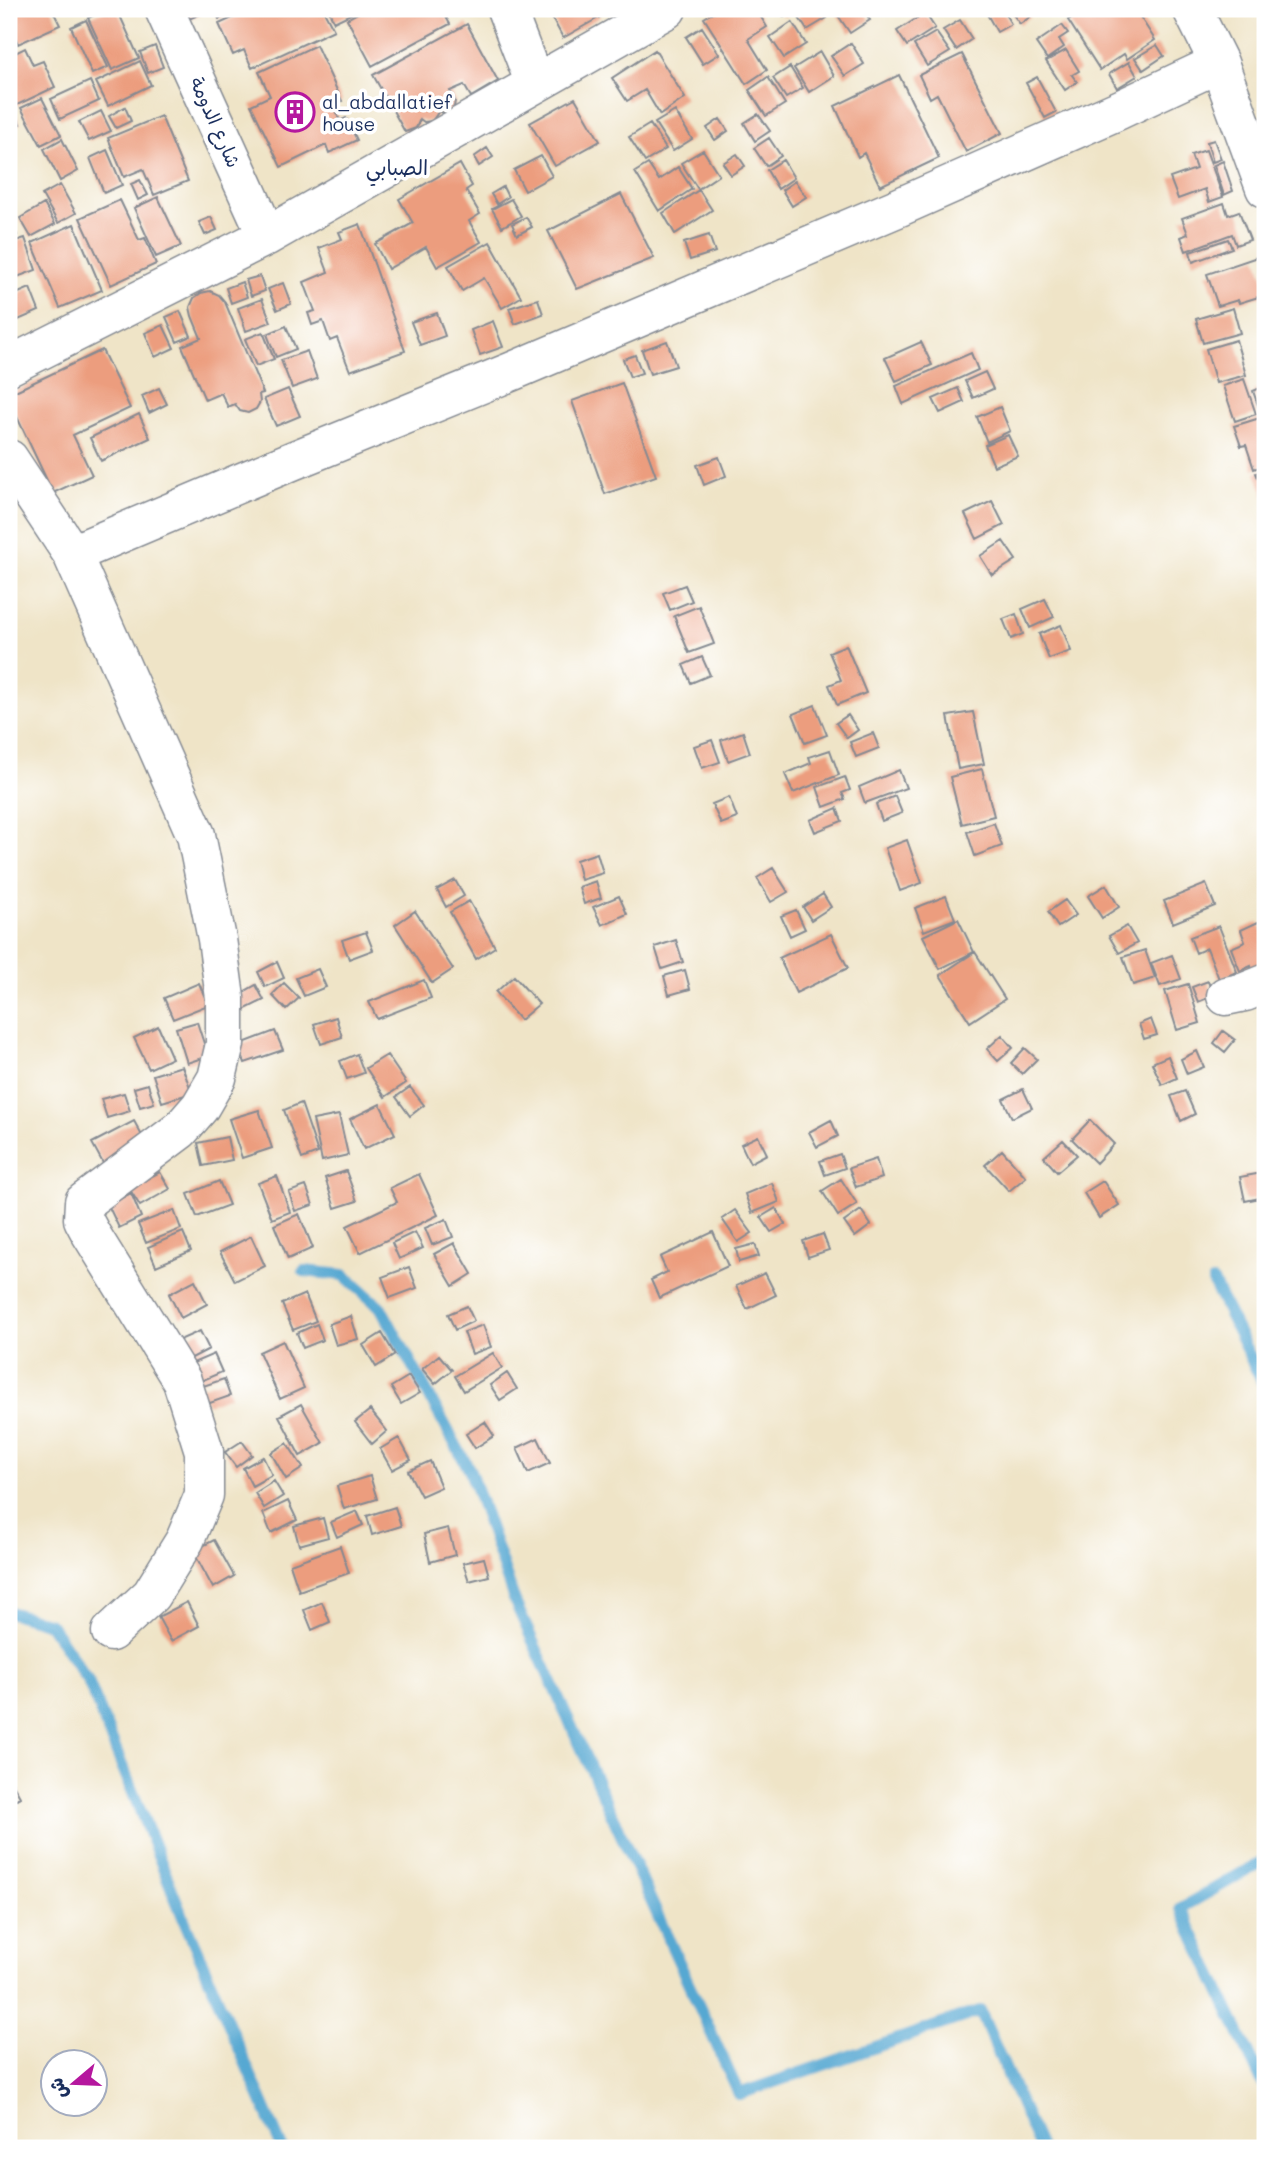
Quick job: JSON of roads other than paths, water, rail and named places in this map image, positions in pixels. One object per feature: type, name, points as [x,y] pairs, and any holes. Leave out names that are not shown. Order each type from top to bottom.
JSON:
[{"type":"street","name":"شارع الدومة","points":[[164,9],[267,236]]},
{"type":"street","points":[[506,9],[535,84]]},
{"type":"street","points":[[9,366],[267,236],[667,9]]},
{"type":"street","points":[[1192,9],[1219,63],[1265,188]]},
{"type":"street","points":[[72,555],[895,209],[1219,63]]},
{"type":"street","points":[[9,459],[72,555],[197,835],[218,939],[225,998],[225,1044],[217,1079],[200,1107],[180,1130],[84,1202],[83,1219],[90,1234],[182,1381],[204,1451],[204,1495],[185,1540],[150,1595],[111,1632]]},
{"type":"street","points":[[1226,996],[1265,984]]},
{"type":"waterway","points":[[304,1271],[344,1275],[381,1308],[470,1471],[515,1602],[739,2094],[980,2011],[1040,2148]]},
{"type":"waterway","points":[[1213,1282],[1265,1387]]},
{"type":"waterway","points":[[9,1612],[50,1624],[88,1681],[187,1927],[282,2148]]},
{"type":"waterway","points":[[1265,1860],[1181,1908],[1265,2088]]},
{"type":"place","name":"al_abdallatief house","points":[[295,112]]},
{"type":"district","name":"الصبابي","points":[[397,166]]}]
